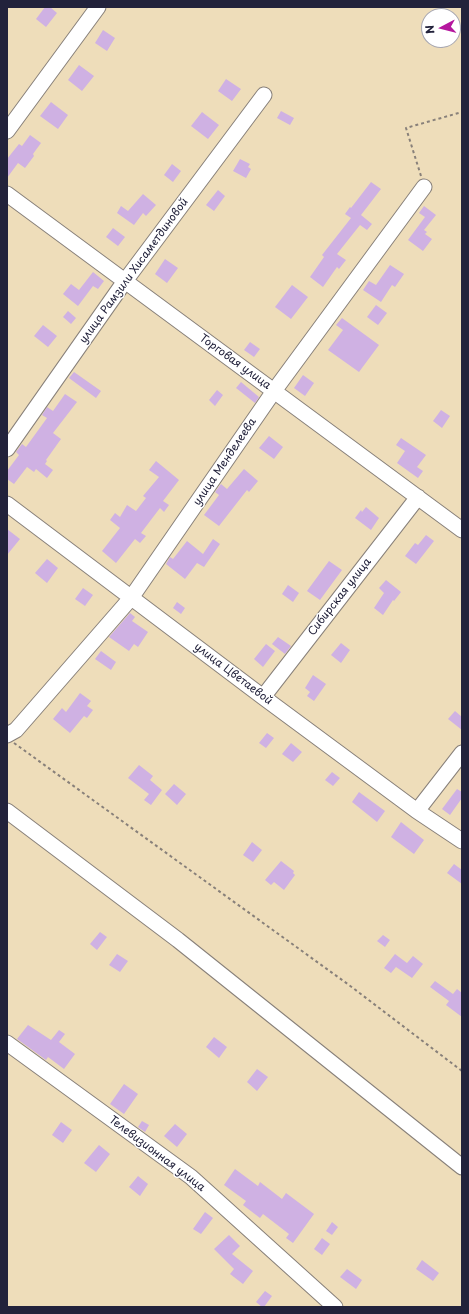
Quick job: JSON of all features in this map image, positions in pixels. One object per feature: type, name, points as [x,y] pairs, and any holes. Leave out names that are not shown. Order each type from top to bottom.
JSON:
[{"type":"street","points":[[7,131],[98,7]]},
{"type":"street","name":"улица Рамзили Хисаметдиновой","points":[[7,449],[125,281],[264,95]]},
{"type":"street","name":"улица Менделеева","points":[[12,736],[131,598],[274,391],[424,187]]},
{"type":"street","name":"Торговая улица","points":[[7,194],[462,530]]},
{"type":"street","name":"Сибирская улица","points":[[263,697],[418,497]]},
{"type":"street","name":"улица Цветаевой","points":[[7,504],[263,697],[417,811],[462,841]]},
{"type":"street","points":[[417,811],[462,753]]},
{"type":"street","points":[[7,811],[178,940],[462,1167]]},
{"type":"street","name":"Телевизионная улица","points":[[7,1043],[191,1177],[334,1307]]},
{"type":"path","points":[[424,187],[406,128],[462,112]]},
{"type":"path","points":[[12,736],[462,1071]]},
{"type":"building","points":[[45,7],[50,7],[57,13],[46,27],[36,19]]},
{"type":"building","points":[[103,30],[115,38],[107,51],[95,43]]},
{"type":"building","points":[[79,65],[94,76],[82,91],[68,80]]},
{"type":"building","points":[[226,79],[241,89],[232,101],[218,91]]},
{"type":"building","points":[[51,102],[68,115],[58,129],[40,116]]},
{"type":"building","points":[[281,111],[294,118],[290,125],[277,118]]},
{"type":"building","points":[[202,112],[219,125],[208,139],[191,126]]},
{"type":"building","points":[[30,135],[41,143],[25,168],[18,163],[7,178],[7,159],[19,144],[22,146]]},
{"type":"building","points":[[240,159],[250,164],[248,167],[251,169],[246,178],[233,171]]},
{"type":"building","points":[[172,164],[181,171],[173,182],[164,175]]},
{"type":"building","points":[[371,182],[381,189],[361,215],[372,224],[367,230],[360,225],[337,254],[346,260],[339,269],[337,267],[323,287],[310,277],[324,257],[322,255],[351,218],[345,214]]},
{"type":"building","points":[[218,190],[225,196],[214,211],[206,205]]},
{"type":"building","points":[[143,194],[156,205],[146,216],[143,213],[134,225],[117,213],[121,206],[128,211]]},
{"type":"building","points":[[424,206],[436,215],[424,230],[427,232],[425,234],[432,239],[423,251],[408,240],[425,217],[419,213]]},
{"type":"building","points":[[113,228],[125,237],[118,246],[106,237]]},
{"type":"building","points":[[165,259],[178,268],[167,283],[155,274]]},
{"type":"building","points":[[390,265],[404,274],[395,287],[392,285],[381,302],[363,290],[369,281],[376,285]]},
{"type":"building","points":[[93,272],[104,281],[98,289],[93,286],[78,306],[63,294],[71,284],[79,290]]},
{"type":"building","points":[[292,285],[308,297],[291,319],[275,307]]},
{"type":"building","points":[[376,305],[387,313],[378,325],[367,317]]},
{"type":"building","points":[[68,311],[76,318],[71,324],[63,317]]},
{"type":"building","points":[[342,318],[379,345],[359,372],[328,350],[343,330],[336,325]]},
{"type":"building","points":[[43,325],[57,336],[48,347],[34,336]]},
{"type":"building","points":[[250,342],[260,349],[254,357],[244,350]]},
{"type":"building","points":[[74,372],[101,391],[96,398],[69,378]]},
{"type":"building","points":[[303,375],[314,383],[305,396],[294,388]]},
{"type":"building","points":[[241,382],[259,397],[255,403],[236,388]]},
{"type":"building","points":[[217,390],[223,395],[215,406],[209,400]]},
{"type":"building","points":[[65,394],[77,402],[53,433],[61,439],[46,460],[47,461],[45,464],[53,470],[47,478],[36,469],[34,472],[27,467],[14,484],[7,479],[7,471],[19,455],[16,452],[22,444],[26,447],[47,418],[42,415],[47,407],[53,411]]},
{"type":"building","points":[[441,410],[450,416],[442,428],[433,421]]},
{"type":"building","points":[[269,436],[283,447],[274,459],[259,448]]},
{"type":"building","points":[[401,438],[426,455],[417,467],[423,471],[418,478],[397,463],[405,451],[396,445]]},
{"type":"building","points":[[156,461],[179,480],[163,501],[169,505],[164,512],[160,508],[141,533],[146,536],[140,543],[135,539],[116,563],[102,551],[120,528],[110,520],[115,513],[120,517],[127,505],[136,511],[146,498],[143,496],[159,477],[149,470]]},
{"type":"building","points":[[244,469],[258,481],[249,492],[247,490],[219,526],[204,515],[219,495],[215,492],[221,484],[227,489]]},
{"type":"building","points":[[366,507],[379,518],[371,530],[355,518],[361,510],[362,512]]},
{"type":"building","points":[[7,529],[20,539],[7,555]]},
{"type":"building","points":[[426,535],[434,541],[416,564],[405,556],[415,543],[418,545]]},
{"type":"building","points":[[213,539],[220,544],[204,567],[197,563],[185,579],[166,564],[170,557],[173,559],[187,541],[203,554]]},
{"type":"building","points":[[47,559],[58,568],[47,583],[35,573]]},
{"type":"building","points":[[329,561],[342,570],[320,600],[307,591]]},
{"type":"building","points":[[386,580],[401,592],[394,601],[393,600],[383,615],[374,608],[384,593],[379,588]]},
{"type":"building","points":[[288,585],[299,593],[293,602],[282,594]]},
{"type":"building","points":[[83,588],[93,595],[85,606],[75,599]]},
{"type":"building","points":[[177,602],[185,608],[181,614],[173,608]]},
{"type":"building","points":[[130,613],[135,617],[132,621],[148,632],[138,647],[134,644],[129,651],[109,637]]},
{"type":"building","points":[[278,637],[291,646],[285,654],[272,644]]},
{"type":"building","points":[[341,643],[350,650],[341,663],[331,655]]},
{"type":"building","points":[[266,644],[275,651],[263,667],[254,659]]},
{"type":"building","points":[[101,651],[116,662],[111,670],[95,659]]},
{"type":"building","points":[[313,675],[326,684],[314,701],[307,696],[310,692],[305,688]]},
{"type":"building","points":[[80,693],[91,701],[87,706],[93,710],[87,718],[84,716],[70,733],[53,719],[62,708],[66,712]]},
{"type":"building","points":[[455,711],[462,717],[462,730],[448,719]]},
{"type":"building","points":[[267,733],[274,738],[266,748],[259,743]]},
{"type":"building","points":[[291,743],[302,752],[293,762],[282,754]]},
{"type":"building","points":[[139,765],[153,776],[150,780],[162,790],[151,805],[144,800],[149,794],[128,778]]},
{"type":"building","points":[[332,772],[340,778],[333,786],[325,780]]},
{"type":"building","points":[[174,784],[186,794],[177,805],[165,794]]},
{"type":"building","points":[[457,789],[462,792],[462,798],[450,815],[442,809]]},
{"type":"building","points":[[359,792],[385,811],[377,822],[352,802]]},
{"type":"building","points":[[401,822],[424,840],[414,854],[391,837]]},
{"type":"building","points":[[252,842],[262,850],[253,862],[243,855]]},
{"type":"building","points":[[281,861],[294,871],[293,873],[295,875],[284,890],[274,882],[271,885],[265,880]]},
{"type":"building","points":[[454,864],[462,870],[462,884],[447,873]]},
{"type":"building","points":[[100,932],[107,937],[97,950],[90,944]]},
{"type":"building","points":[[383,935],[390,940],[385,947],[377,941]]},
{"type":"building","points":[[117,954],[128,961],[120,972],[109,965]]},
{"type":"building","points":[[395,954],[407,963],[413,956],[423,964],[412,978],[396,967],[391,973],[384,968]]},
{"type":"building","points":[[435,981],[453,994],[457,989],[462,993],[462,1017],[446,1005],[449,1001],[430,987]]},
{"type":"building","points":[[28,1025],[51,1040],[59,1030],[65,1034],[59,1042],[75,1054],[64,1069],[48,1057],[46,1060],[17,1039]]},
{"type":"building","points":[[214,1037],[227,1047],[219,1058],[206,1047]]},
{"type":"building","points":[[257,1069],[268,1077],[257,1091],[247,1082]]},
{"type":"building","points":[[124,1084],[138,1094],[124,1114],[110,1104]]},
{"type":"building","points":[[142,1121],[149,1125],[145,1132],[138,1127]]},
{"type":"building","points":[[61,1122],[72,1130],[63,1143],[52,1135]]},
{"type":"building","points":[[175,1124],[187,1134],[177,1147],[164,1136]]},
{"type":"building","points":[[99,1145],[110,1154],[96,1172],[84,1163]]},
{"type":"building","points":[[235,1169],[258,1186],[260,1182],[282,1199],[286,1193],[314,1214],[293,1243],[286,1238],[289,1234],[263,1214],[260,1218],[243,1205],[246,1201],[224,1185]]},
{"type":"building","points":[[138,1176],[148,1184],[140,1196],[129,1187]]},
{"type":"building","points":[[205,1212],[213,1218],[201,1234],[193,1229]]},
{"type":"building","points":[[332,1222],[338,1227],[332,1235],[326,1231]]},
{"type":"building","points":[[229,1235],[240,1246],[232,1254],[253,1271],[243,1284],[230,1274],[234,1269],[214,1249]]},
{"type":"building","points":[[322,1238],[330,1244],[322,1255],[314,1249]]},
{"type":"building","points":[[422,1260],[439,1273],[433,1281],[416,1269]]},
{"type":"building","points":[[347,1269],[362,1280],[356,1289],[340,1277]]},
{"type":"building","points":[[265,1291],[272,1296],[264,1307],[262,1307],[256,1302]]}]
